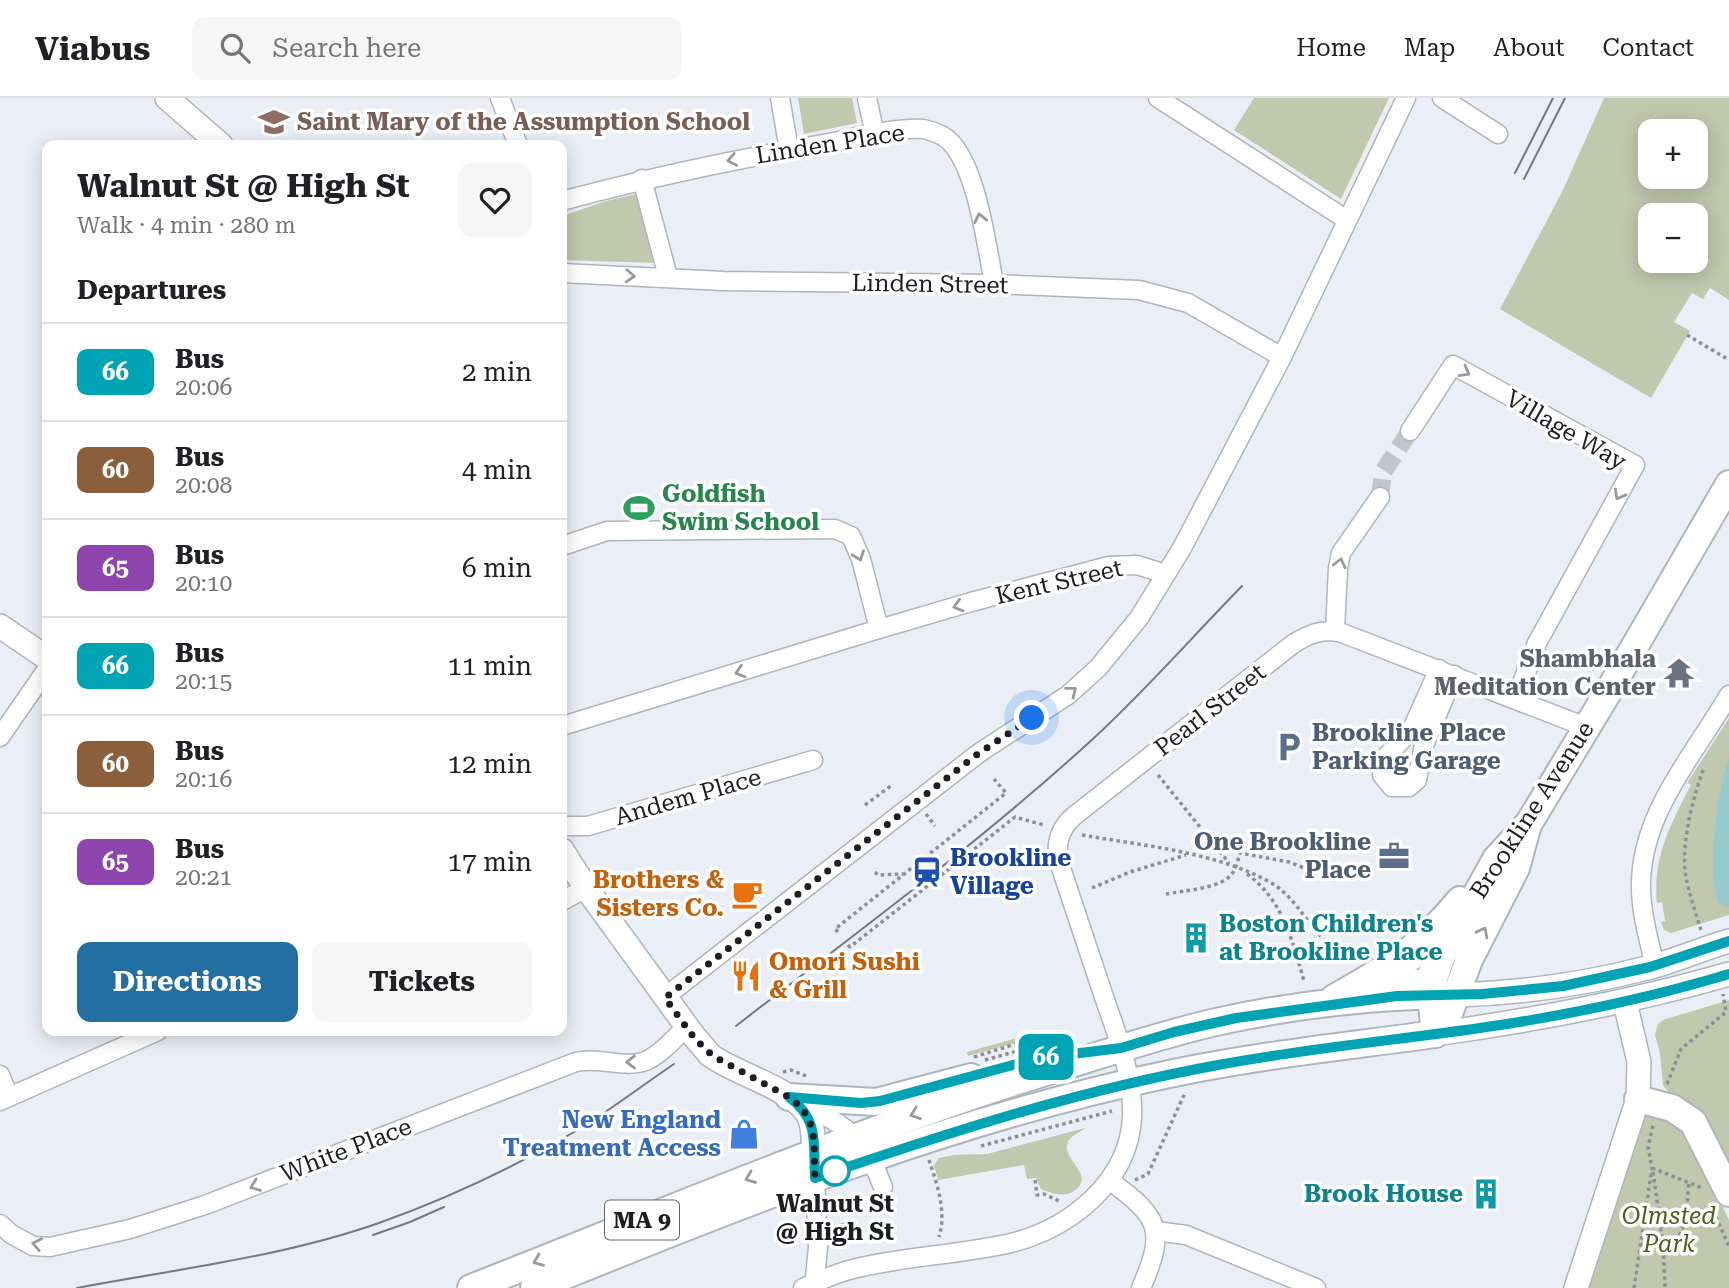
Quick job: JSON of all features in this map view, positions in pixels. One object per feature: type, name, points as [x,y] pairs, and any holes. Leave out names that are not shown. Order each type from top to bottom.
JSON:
[{"type":"highway","name":"Brookline Avenue","points":[[1436,1034],[1444,995],[1433,981],[1441,958],[1496,859],[1529,823],[1729,484]]},
{"type":"highway","points":[[1444,995],[1469,960],[1516,868],[1529,823]]},
{"type":"highway","points":[[1321,1005],[1388,968],[1410,952],[1443,921],[1496,859]]},
{"type":"highway","name":"MA 9","points":[[534,1288],[814,1166],[854,1138],[954,1100],[1121,1048],[1220,1021],[1397,996],[1444,995]]},
{"type":"highway","name":"MA 9","points":[[471,1288],[814,1166],[871,1159],[984,1122],[1129,1083],[1219,1064],[1436,1034]]},
{"type":"highway","points":[[789,1097],[861,1103],[880,1101],[1039,1058],[1121,1048]]},
{"type":"highway","points":[[1646,1109],[1672,1108],[1693,1122],[1714,1194]]},
{"type":"main road","points":[[167,98],[215,140]]},
{"type":"main road","points":[[0,626],[42,655]]},
{"type":"main road","points":[[567,858],[665,998],[710,1055],[789,1097],[809,1116],[814,1166]]},
{"type":"main road","name":"MA 9","points":[[1444,995],[1515,992],[1563,986],[1655,966],[1713,940]]},
{"type":"main road","name":"MA 9","points":[[1436,1034],[1530,1020],[1723,982]]},
{"type":"main road","points":[[1576,1288],[1646,1109],[1639,1062],[1625,1002]]},
{"type":"street","points":[[500,98],[516,140]]},
{"type":"street","points":[[780,98],[789,150]]},
{"type":"street","points":[[867,98],[875,135]]},
{"type":"street","points":[[1158,98],[1347,220]]},
{"type":"street","points":[[665,998],[979,753],[1068,695],[1098,668],[1139,618],[1166,574],[1282,357],[1406,98]]},
{"type":"street","points":[[1442,98],[1498,134]]},
{"type":"street","name":"Linden Place","points":[[567,200],[642,179],[789,150],[875,135],[928,130],[944,137],[960,155],[972,182],[994,284]]},
{"type":"street","points":[[642,179],[668,278]]},
{"type":"street","name":"Linden Street","points":[[567,273],[723,281],[1116,288],[1163,295],[1188,303],[1282,357]]},
{"type":"street","name":"Village Way","points":[[1410,431],[1453,365],[1635,465],[1537,643],[1516,699]]},
{"type":"street","points":[[1380,497],[1341,553],[1335,631],[1586,727]]},
{"type":"street","points":[[567,544],[607,531],[835,529],[851,536],[861,559],[879,629]]},
{"type":"street","name":"Kent Street","points":[[567,724],[971,602],[1109,566],[1137,565],[1166,574]]},
{"type":"street","name":"Pearl Street","points":[[810,1286],[854,1269],[1024,1239],[1071,1216],[1110,1180],[1125,1150],[1130,1129],[1132,1114],[1129,1083],[1121,1048],[1058,860],[1057,844],[1062,830],[1074,816],[1293,645],[1311,634],[1335,631]]},
{"type":"street","points":[[1447,672],[1424,745],[1417,780],[1409,787],[1392,787],[1382,775],[1383,760],[1412,729],[1447,672]]},
{"type":"street","points":[[0,737],[42,676]]},
{"type":"street","points":[[1655,966],[1641,889],[1645,852],[1654,820],[1670,790],[1729,695]]},
{"type":"street","name":"Andem Place","points":[[567,826],[588,826],[813,760]]},
{"type":"street","points":[[567,898],[586,888]]},
{"type":"street","name":"White Place","points":[[0,1224],[11,1234],[33,1246],[50,1247],[130,1229],[205,1205],[576,1062],[644,1061],[690,1031]]},
{"type":"street","points":[[0,1075],[5,1099],[135,1036]]},
{"type":"street","points":[[789,1097],[824,1114],[854,1138],[871,1159],[883,1187]]},
{"type":"street","points":[[810,1286],[818,1238],[814,1166]]},
{"type":"street","points":[[1110,1180],[1143,1206],[1156,1231],[1155,1250],[1142,1288]]},
{"type":"street","points":[[1156,1231],[1186,1235],[1316,1288]]},
{"type":"street","points":[[818,1238],[850,1232]]},
{"type":"path","points":[[1687,335],[1729,360]]},
{"type":"path","points":[[1707,761],[1697,790],[1685,850],[1686,879],[1713,940]]},
{"type":"path","points":[[1158,775],[1230,864]]},
{"type":"path","points":[[838,932],[835,929],[1006,793],[994,779]]},
{"type":"path","points":[[865,805],[892,785]]},
{"type":"path","points":[[923,811],[935,826]]},
{"type":"path","points":[[848,945],[850,947],[1015,817],[1044,825]]},
{"type":"path","points":[[1082,835],[1190,854],[1230,864],[1266,880],[1283,892],[1331,947],[1346,955],[1366,959]]},
{"type":"path","points":[[1166,894],[1217,884],[1231,875],[1240,853],[1307,868],[1337,881]]},
{"type":"path","points":[[1092,888],[1130,872],[1190,854]]},
{"type":"path","points":[[1236,867],[1261,886],[1279,909],[1290,934],[1304,981]]},
{"type":"path","points":[[875,872],[878,875],[905,874]]},
{"type":"path","points":[[1377,932],[1383,951]]},
{"type":"path","points":[[1665,1091],[1681,1049],[1726,1012],[1723,982]]},
{"type":"path","points":[[974,1063],[1032,1047],[1032,1044]]},
{"type":"path","points":[[1137,1179],[1149,1172],[1186,1089]]},
{"type":"path","points":[[1646,1109],[1648,1144],[1663,1248],[1665,1288]]},
{"type":"path","points":[[929,1158],[937,1183],[944,1223],[938,1240]]},
{"type":"path","points":[[1652,1168],[1714,1194],[1729,1247]]},
{"type":"path","points":[[1634,1288],[1652,1168]]},
{"type":"path","points":[[1035,1180],[1037,1195],[1044,1194],[1063,1203]]},
{"type":"path","points":[[1663,1248],[1676,1239],[1685,1221],[1689,1182]]},
{"type":"green space","points":[[798,98],[852,98],[857,123],[804,134]]},
{"type":"green space","points":[[1254,98],[1389,98],[1341,199],[1234,130]]},
{"type":"green space","points":[[1604,98],[1729,98],[1729,300],[1710,288],[1703,299],[1692,293],[1674,322],[1690,331],[1651,398],[1500,309],[1562,192]]},
{"type":"green space","points":[[641,193],[658,263],[567,260],[567,214]]},
{"type":"green space","points":[[1729,718],[1729,915],[1671,933],[1664,930],[1661,922],[1665,921],[1662,902],[1657,903],[1660,857],[1670,827],[1691,785],[1687,783]]},
{"type":"green space","name":"Olmsted Park","points":[[1729,1000],[1729,1163],[1707,1121],[1691,1105],[1670,1094],[1663,1085],[1655,1035],[1658,1024],[1663,1020]]},
{"type":"green space","points":[[1024,1036],[1026,1040],[968,1056],[967,1052]]},
{"type":"green space","name":"Olmsted Park","points":[[1667,1116],[1690,1137],[1729,1220],[1729,1288],[1586,1288],[1642,1117]]},
{"type":"green space","points":[[1085,1128],[1072,1137],[1067,1147],[1082,1180],[1070,1193],[1058,1194],[1041,1189],[1036,1178],[1027,1179],[1024,1165],[938,1180],[934,1165],[939,1158],[987,1154]]},
{"type":"water","points":[[1729,757],[1729,907],[1718,903],[1713,851],[1717,809]]},
{"type":"tunnel","points":[[1380,497],[1383,472],[1410,431]]},
{"type":"tram line","points":[[1515,173],[1553,98]]},
{"type":"tram line","points":[[1524,179],[1565,98]]},
{"type":"tram line","points":[[736,1026],[918,885],[1052,775],[1133,700],[1242,586]]},
{"type":"tram line","points":[[77,1288],[305,1245],[379,1223],[482,1180],[557,1142],[674,1064]]},
{"type":"tram line","points":[[373,1235],[444,1207]]},
{"type":"bus line","name":"66","points":[[1729,941],[1650,967],[1563,986],[1482,994],[1397,996],[1267,1012],[1174,1032],[1121,1048],[1039,1058],[893,1099],[861,1103],[789,1097],[807,1113],[811,1121],[815,1178],[984,1122],[1172,1073],[1507,1024],[1635,1000],[1729,974]]},
{"type":"place","name":"Saint Mary of the Assumption School","points":[[274,122]]},
{"type":"place","name":"Goldfish Swim School","points":[[639,508]]},
{"type":"place","name":"Shambhala Meditation Center","points":[[1679,673]]},
{"type":"place","name":"Brookline Place Parking Garage","points":[[1289,747]]},
{"type":"place","name":"One Brookline Place","points":[[1394,856]]},
{"type":"place","name":"Brookline Village","points":[[927,872]]},
{"type":"place","name":"Brothers & Sisters Co.","points":[[747,894]]},
{"type":"place","name":"Boston Children's at Brookline Place","points":[[1196,938]]},
{"type":"place","name":"Omori Sushi & Grill","points":[[746,976]]},
{"type":"place","name":"New England Treatment Access","points":[[744,1134]]},
{"type":"place","name":"Walnut St @ High St","points":[[835,1171]]},
{"type":"place","name":"Brook House","points":[[1486,1194]]},
{"type":"route","points":[[835,1171],[815,1178],[813,1139],[807,1113],[789,1097],[713,1056],[695,1039],[665,998],[979,753],[1032,718]]}]
